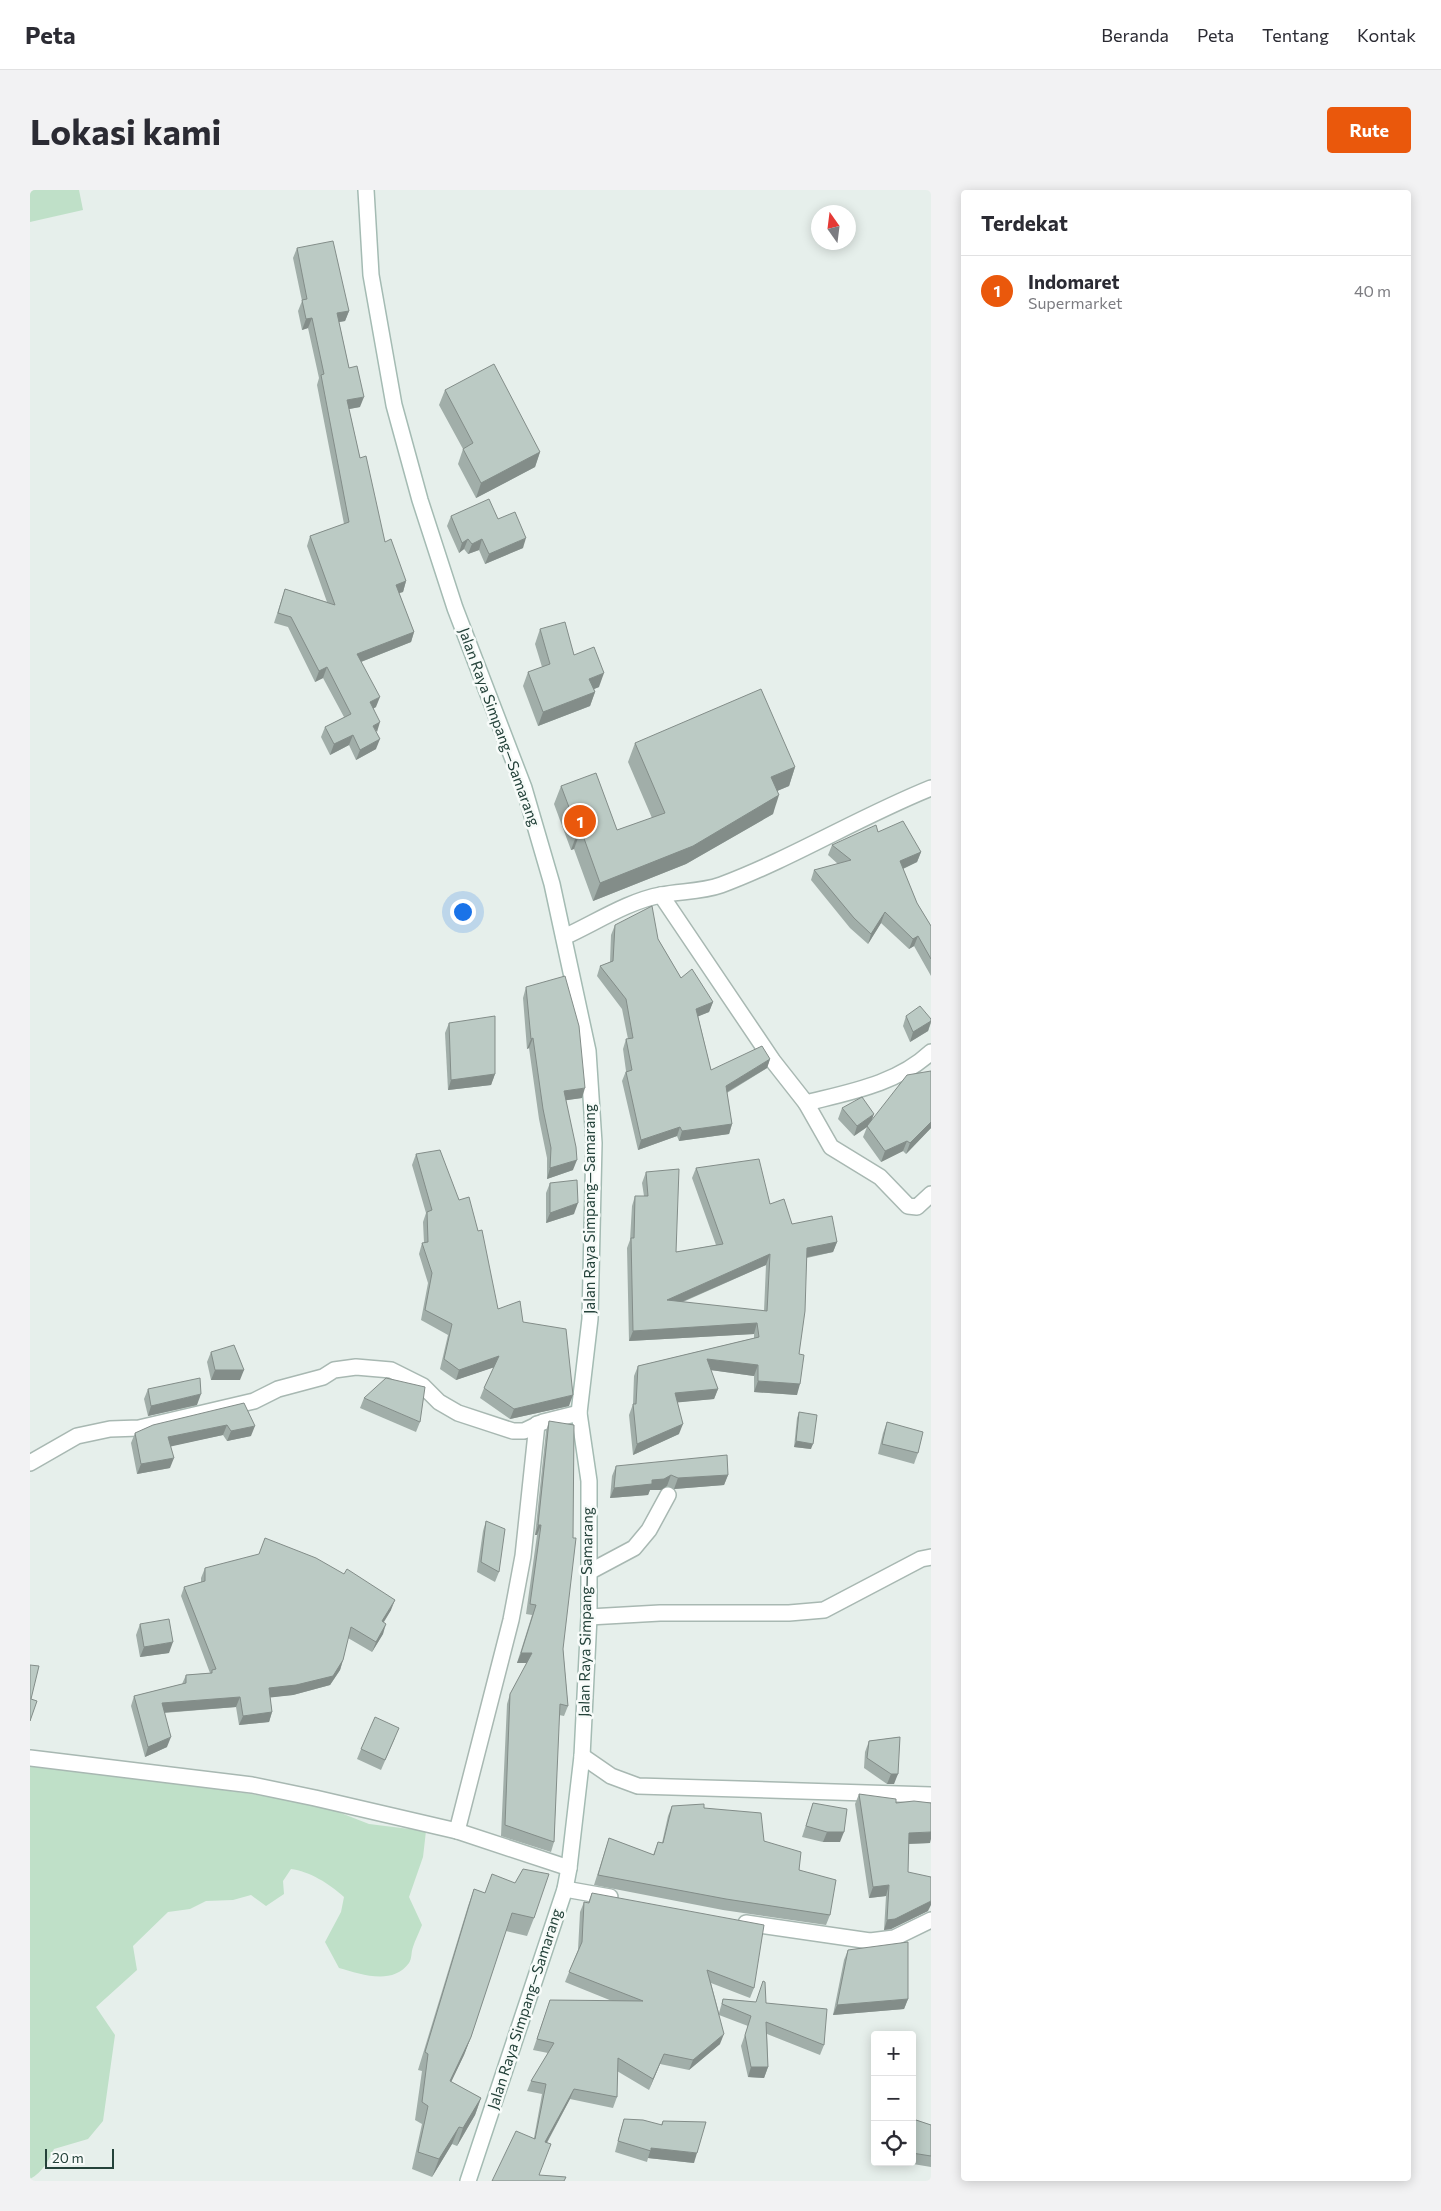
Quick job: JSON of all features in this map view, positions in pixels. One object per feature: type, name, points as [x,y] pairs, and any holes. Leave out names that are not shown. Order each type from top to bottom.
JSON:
[{"type":"street","name":"Jalan Raya Simpang—Samarang","points":[[366,190],[371,275],[394,405],[420,500],[455,608],[524,788],[552,884],[588,1051],[594,1143],[590,1319],[579,1413],[589,1481],[589,1617],[582,1756],[570,1868],[565,1889],[468,2181]]},
{"type":"street","points":[[564,937],[636,903],[661,894],[719,886],[764,867],[931,788]]},
{"type":"street","points":[[661,894],[767,1053],[806,1103],[831,1147],[880,1177],[908,1206],[917,1207],[931,1194]]},
{"type":"street","points":[[806,1103],[875,1085],[901,1074],[931,1052]]},
{"type":"street","points":[[30,1463],[77,1436],[110,1429],[139,1428],[254,1401],[278,1389],[323,1377],[334,1370],[356,1367],[391,1370],[422,1386],[451,1410],[497,1427],[524,1431],[537,1424],[579,1413]]},
{"type":"street","points":[[457,1831],[512,1620],[523,1556],[537,1424]]},
{"type":"street","points":[[589,1572],[634,1548],[649,1530],[668,1495]]},
{"type":"street","points":[[589,1617],[809,1612],[836,1604],[921,1559],[931,1557]]},
{"type":"street","points":[[582,1756],[611,1776],[638,1786],[931,1795]]},
{"type":"street","points":[[30,1758],[252,1785],[457,1831],[570,1868]]},
{"type":"street","points":[[565,1889],[623,1900]]},
{"type":"street","points":[[730,1920],[815,1935],[870,1941],[894,1938],[931,1920]]},
{"type":"green space","points":[[30,190],[79,190],[83,210],[30,222]]},
{"type":"green space","points":[[30,1764],[245,1793],[323,1806],[369,1824],[426,1831],[423,1857],[409,1897],[422,1925],[412,1949],[409,1963],[402,1970],[385,1976],[366,1975],[339,1968],[325,1942],[341,1912],[344,1897],[319,1879],[298,1870],[291,1869],[283,1881],[284,1894],[266,1906],[251,1895],[233,1900],[206,1901],[190,1909],[168,1912],[133,1946],[137,1970],[96,2007],[115,2035],[103,2121],[88,2139],[54,2149],[42,2170],[30,2179]]},
{"type":"building","points":[[333,241],[349,311],[337,313],[349,368],[357,366],[364,397],[347,400],[360,458],[366,456],[385,542],[391,539],[406,581],[396,585],[414,632],[357,654],[380,697],[370,702],[380,722],[373,726],[380,739],[360,750],[353,735],[334,744],[325,727],[351,714],[327,667],[319,671],[291,617],[278,613],[285,589],[335,605],[310,536],[349,522],[321,375],[324,374],[312,318],[306,319],[302,300],[307,299],[297,248]]},
{"type":"building","points":[[494,364],[540,452],[481,483],[463,449],[473,443],[445,390]]},
{"type":"building","points":[[489,499],[498,519],[515,512],[526,538],[489,554],[482,539],[472,544],[468,539],[462,543],[451,516]]},
{"type":"building","points":[[565,622],[574,655],[594,647],[604,673],[589,679],[595,692],[543,712],[528,672],[550,664],[540,629]]},
{"type":"building","points":[[761,689],[795,767],[771,777],[779,795],[693,846],[600,883],[581,830],[578,831],[561,786],[596,773],[617,830],[665,813],[635,743]]},
{"type":"building","points":[[903,821],[921,852],[900,861],[917,903],[931,926],[931,959],[918,936],[913,939],[885,912],[871,934],[854,918],[814,870],[851,860],[832,845],[876,825],[878,832]]},
{"type":"building","points":[[652,906],[658,939],[681,978],[692,969],[713,1002],[696,1009],[711,1070],[762,1046],[770,1059],[726,1086],[732,1124],[682,1131],[680,1127],[641,1140],[626,1072],[632,1070],[626,1039],[633,1038],[626,999],[600,966],[613,961],[615,925]]},
{"type":"building","points":[[565,976],[579,1026],[585,1088],[564,1091],[577,1160],[550,1168],[551,1148],[543,1109],[533,1038],[531,1039],[526,987]]},
{"type":"building","points":[[920,1006],[931,1021],[913,1032],[906,1016]]},
{"type":"building","points":[[495,1016],[495,1074],[451,1080],[449,1023]]},
{"type":"building","points":[[931,1071],[931,1122],[910,1143],[907,1141],[885,1151],[867,1126],[907,1075]]},
{"type":"building","points":[[862,1097],[874,1114],[857,1126],[842,1108]]},
{"type":"building","points":[[440,1150],[459,1200],[469,1197],[478,1231],[482,1230],[498,1309],[520,1301],[523,1322],[566,1329],[573,1395],[514,1409],[484,1388],[499,1356],[459,1370],[444,1359],[452,1324],[425,1310],[432,1273],[422,1243],[428,1242],[427,1212],[432,1210],[416,1154]]},
{"type":"building","points":[[759,1159],[770,1204],[784,1199],[792,1224],[832,1216],[837,1242],[807,1248],[805,1311],[799,1354],[804,1355],[800,1384],[758,1381],[758,1365],[707,1359],[718,1389],[675,1393],[683,1424],[637,1444],[633,1404],[636,1404],[638,1366],[759,1337],[757,1323],[633,1331],[631,1238],[634,1238],[635,1196],[648,1196],[646,1172],[679,1169],[676,1252],[723,1244],[696,1168]],"holes":[[[770,1254],[767,1311],[667,1300]]]},
{"type":"building","points":[[577,1180],[578,1203],[550,1213],[550,1183]]},
{"type":"building","points":[[234,1345],[244,1370],[215,1370],[211,1352]]},
{"type":"building","points":[[200,1378],[201,1394],[151,1406],[148,1389]]},
{"type":"building","points":[[386,1378],[425,1387],[420,1422],[364,1398]]},
{"type":"building","points":[[244,1403],[255,1426],[231,1431],[227,1425],[168,1437],[174,1458],[141,1464],[135,1433],[153,1425]]},
{"type":"building","points":[[799,1412],[817,1415],[813,1444],[796,1441]]},
{"type":"building","points":[[549,1421],[574,1425],[573,1538],[576,1538],[563,1649],[568,1706],[560,1704],[554,1842],[505,1825],[510,1694],[532,1653],[521,1653],[536,1605],[530,1604],[541,1525],[538,1525]]},
{"type":"building","points":[[887,1422],[923,1432],[918,1453],[882,1444]]},
{"type":"building","points":[[727,1455],[728,1475],[678,1478],[671,1475],[664,1479],[652,1480],[652,1484],[614,1488],[616,1466]]},
{"type":"building","points":[[486,1521],[505,1529],[499,1572],[481,1562]]},
{"type":"building","points":[[265,1538],[316,1558],[344,1574],[347,1569],[395,1600],[382,1621],[386,1624],[376,1642],[351,1627],[343,1660],[333,1676],[296,1685],[269,1688],[272,1712],[243,1716],[240,1697],[162,1703],[171,1737],[148,1747],[134,1696],[186,1683],[186,1675],[212,1673],[212,1670],[216,1669],[184,1587],[205,1581],[205,1568],[259,1554]]},
{"type":"building","points":[[169,1619],[173,1642],[144,1647],[140,1624]]},
{"type":"building","points":[[30,1665],[39,1666],[31,1699],[37,1701],[30,1721]]},
{"type":"building","points":[[375,1717],[399,1728],[385,1760],[361,1749]]},
{"type":"building","points":[[900,1737],[898,1774],[891,1774],[867,1758],[869,1741]]},
{"type":"building","points":[[859,1794],[896,1799],[896,1803],[914,1801],[931,1803],[931,1832],[909,1833],[908,1872],[931,1877],[931,1901],[895,1919],[887,1920],[889,1885],[873,1887]]},
{"type":"building","points":[[813,1803],[847,1809],[844,1832],[827,1832],[806,1826]]},
{"type":"building","points":[[704,1804],[704,1808],[761,1813],[764,1841],[801,1852],[799,1870],[836,1880],[830,1915],[726,1899],[598,1875],[609,1838],[654,1855],[658,1842],[663,1843],[672,1806]]},
{"type":"building","points":[[523,1869],[549,1874],[534,1918],[512,1913],[471,2037],[450,2081],[481,2098],[463,2128],[459,2127],[439,2159],[418,2152],[428,2106],[422,2102],[428,2054],[425,2052],[474,1889],[485,1893],[492,1874],[515,1883]]},
{"type":"building","points":[[592,1893],[764,1925],[754,1988],[707,1970],[724,2034],[693,2060],[664,2054],[653,2079],[618,2058],[617,2097],[574,2089],[545,2142],[551,2144],[539,2175],[566,2177],[564,2181],[492,2181],[516,2131],[535,2139],[546,2084],[531,2081],[554,2043],[537,2039],[550,2000],[643,2001],[569,1972],[582,1942],[584,1902],[589,1903]]},
{"type":"building","points":[[908,1942],[908,1999],[837,2005],[848,1950]]},
{"type":"building","points":[[763,1981],[765,1982],[766,2003],[827,2009],[824,2045],[766,2022],[768,2067],[751,2067],[745,2035],[751,2016],[722,2004],[723,1999],[756,2002]]},
{"type":"building","points":[[624,2119],[643,2120],[662,2125],[663,2121],[706,2122],[697,2153],[651,2148],[651,2151],[618,2141]]},
{"type":"building","points":[[916,2120],[931,2125],[931,2156],[916,2154]]},
{"type":"place","name":"Indomaret","points":[[580,821]]}]
